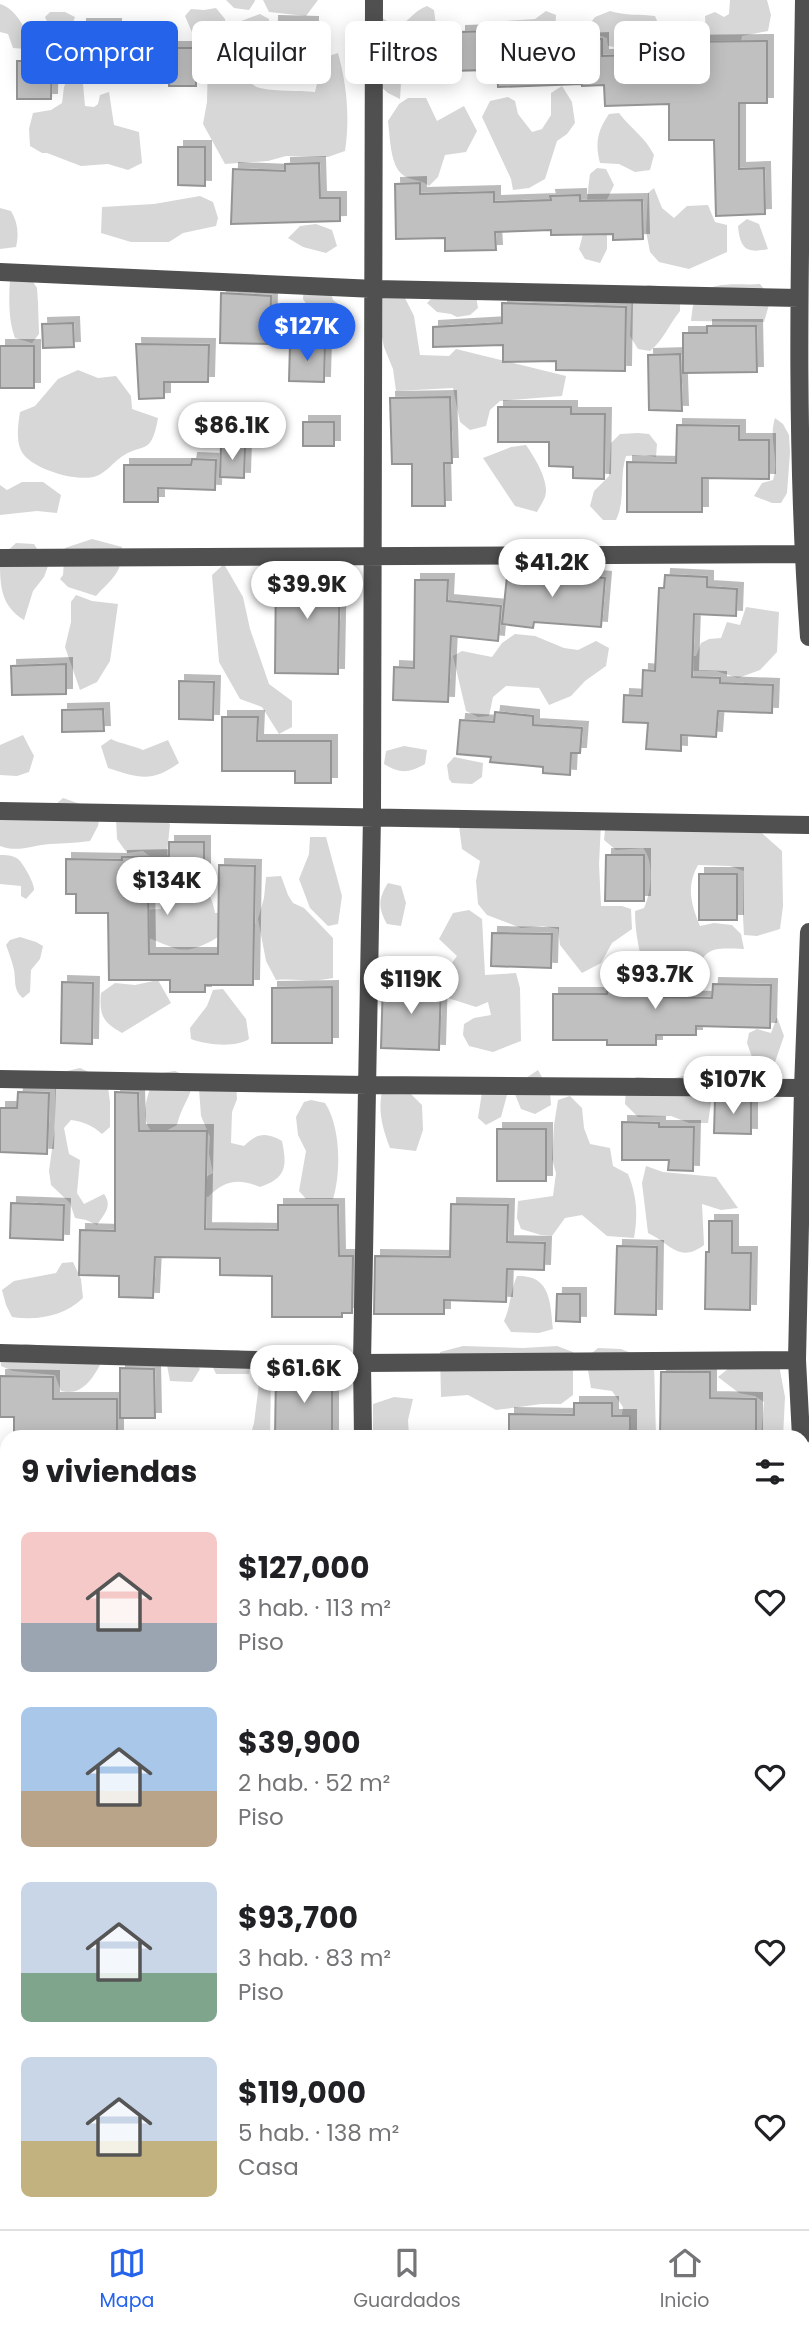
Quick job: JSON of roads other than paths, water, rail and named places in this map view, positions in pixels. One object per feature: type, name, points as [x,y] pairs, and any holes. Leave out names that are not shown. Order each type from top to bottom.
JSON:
[{"type":"street","points":[[363,1430],[372,816],[375,289],[373,0]]},
{"type":"street","points":[[804,0],[799,298],[804,328],[803,554],[809,637]]},
{"type":"street","points":[[0,272],[375,289],[799,298]]},
{"type":"street","points":[[0,558],[803,554]]},
{"type":"street","points":[[0,811],[809,825]]},
{"type":"street","points":[[801,1430],[797,1360],[804,1331],[803,1088],[809,932]]},
{"type":"street","points":[[0,1079],[803,1088]]},
{"type":"street","points":[[0,1353],[362,1363],[797,1360]]}]
